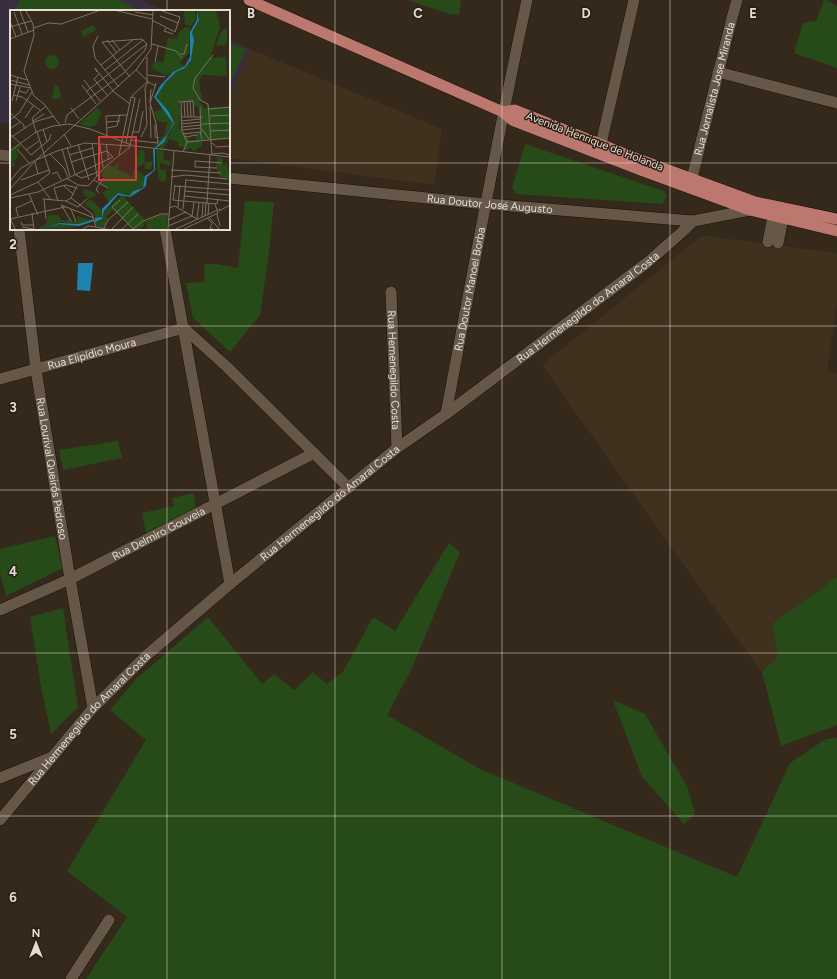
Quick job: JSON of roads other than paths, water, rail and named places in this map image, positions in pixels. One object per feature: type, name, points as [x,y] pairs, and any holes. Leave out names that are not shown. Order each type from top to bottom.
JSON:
[{"type":"main road","name":"Avenida Henrique de Holanda","points":[[249,0],[503,112],[515,110],[600,144],[755,202],[837,220]]},
{"type":"main road","points":[[503,112],[512,120],[750,210],[778,218],[837,231]]},
{"type":"street","name":"Rua Doutor Manoel Borba","points":[[446,414],[503,112],[527,0]]},
{"type":"street","points":[[600,144],[634,0]]},
{"type":"street","name":"Rua Jornalista Jose Miranda","points":[[692,178],[737,0]]},
{"type":"street","points":[[718,72],[837,102]]},
{"type":"street","points":[[0,155],[10,156]]},
{"type":"street","name":"Rua Doutor José Augusto","points":[[230,178],[485,204],[693,221],[750,210]]},
{"type":"street","points":[[773,242],[778,218]]},
{"type":"street","name":"Rua Hermenegildo do Amaral Costa","points":[[0,820],[93,708],[148,654],[230,584],[397,448],[446,414],[658,254],[693,221]]},
{"type":"street","name":"Rua Lourival Queirós Pedroso","points":[[19,230],[36,370],[70,579],[93,708]]},
{"type":"street","points":[[165,230],[230,584]]},
{"type":"street","name":"Rua Hemenegildo Costa","points":[[391,292],[397,448]]},
{"type":"street","points":[[184,328],[227,367],[349,488]]},
{"type":"street","name":"Rua Elipídio Moura","points":[[0,379],[184,328]]},
{"type":"street","name":"Rua Delmiro Gouveia","points":[[0,610],[70,579],[314,453]]},
{"type":"street","points":[[0,778],[52,757]]},
{"type":"street","points":[[70,979],[109,920]]},
{"type":"water","points":[[78,263],[93,263],[90,291],[77,290]]}]
